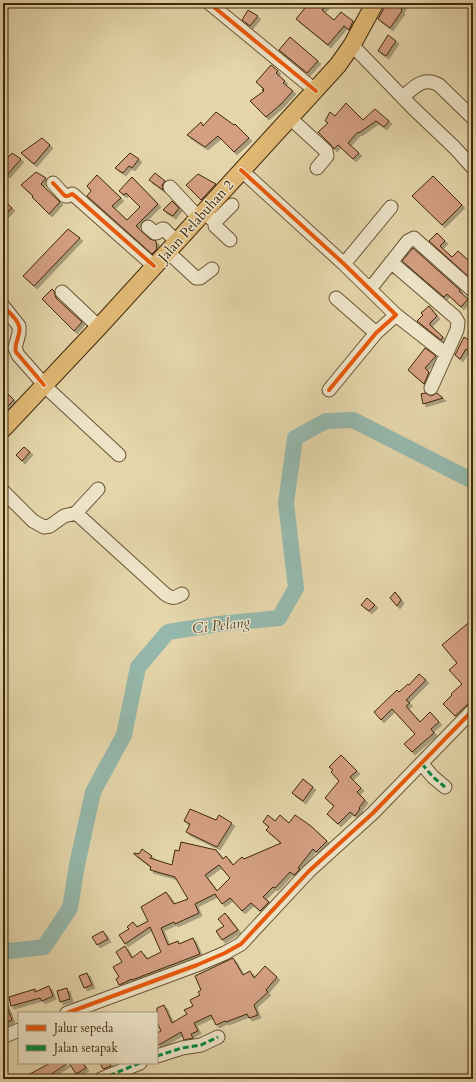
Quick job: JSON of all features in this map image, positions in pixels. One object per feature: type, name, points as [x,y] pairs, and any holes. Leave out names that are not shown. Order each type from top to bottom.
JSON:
[{"type":"main road","name":"Jalan Pelabuhan 2","points":[[3,429],[172,247],[206,217],[241,170],[338,65],[352,45],[376,3]]},
{"type":"street","points":[[209,3],[316,90]]},
{"type":"street","points":[[352,45],[412,108],[470,159]]},
{"type":"street","points":[[403,97],[414,87],[422,83],[433,82],[439,85],[473,118]]},
{"type":"street","points":[[290,118],[326,151],[327,156],[317,168]]},
{"type":"street","points":[[241,170],[344,264],[396,315],[446,354]]},
{"type":"street","points":[[53,183],[65,196],[72,194],[75,196],[154,266]]},
{"type":"street","points":[[170,188],[206,217],[230,240]]},
{"type":"street","points":[[206,217],[232,205]]},
{"type":"street","points":[[344,264],[391,207]]},
{"type":"street","points":[[148,227],[155,233],[164,229],[172,247],[196,278],[200,278],[212,269]]},
{"type":"street","points":[[370,290],[391,262],[412,238],[414,238],[472,290]]},
{"type":"street","points":[[391,262],[457,319],[457,330],[431,388]]},
{"type":"street","points":[[62,292],[98,327]]},
{"type":"street","points":[[336,298],[376,333]]},
{"type":"street","points":[[3,306],[19,326],[19,332],[15,344],[16,352],[44,385],[119,455]]},
{"type":"street","points":[[329,390],[376,333],[396,315]]},
{"type":"street","points":[[3,491],[33,521],[44,527],[50,526],[64,516],[76,513],[98,489]]},
{"type":"street","points":[[76,513],[169,598],[174,598],[182,594]]},
{"type":"street","points":[[70,1012],[197,965],[238,946],[248,938],[309,871],[373,813],[473,710]]},
{"type":"street","points":[[422,764],[433,777],[445,787]]},
{"type":"street","points":[[3,1036],[18,1030]]},
{"type":"street","points":[[158,1056],[182,1048],[201,1045],[218,1037]]},
{"type":"street","points":[[101,1079],[138,1064]]},
{"type":"building","points":[[309,3],[329,3],[322,10],[334,20],[341,12],[353,21],[349,30],[344,26],[328,45],[296,19]]},
{"type":"building","points":[[387,3],[405,3],[401,10],[402,11],[390,28],[378,19]]},
{"type":"building","points":[[248,10],[258,16],[250,26],[242,20]]},
{"type":"building","points":[[388,35],[396,41],[386,56],[378,51]]},
{"type":"building","points":[[290,37],[318,61],[307,73],[279,50]]},
{"type":"building","points":[[271,65],[278,71],[276,73],[285,81],[283,83],[293,91],[266,117],[250,101],[264,91],[262,90],[264,89],[256,82]]},
{"type":"building","points":[[346,103],[363,120],[375,109],[389,121],[384,127],[376,121],[359,133],[358,132],[348,143],[359,153],[353,159],[338,145],[334,149],[318,132],[328,123],[325,121],[330,112],[335,116]]},
{"type":"building","points":[[216,112],[234,125],[235,124],[249,138],[234,152],[218,136],[205,147],[187,135],[201,122],[203,126]]},
{"type":"building","points":[[42,138],[50,145],[34,164],[21,153]]},
{"type":"building","points":[[12,153],[21,159],[7,175],[3,172],[3,163]]},
{"type":"building","points":[[130,153],[139,159],[132,168],[129,166],[123,173],[115,168]]},
{"type":"building","points":[[36,172],[46,178],[41,184],[60,202],[49,214],[21,185]]},
{"type":"building","points":[[155,173],[165,181],[162,185],[163,190],[149,180]]},
{"type":"building","points":[[198,174],[216,184],[201,200],[186,185]]},
{"type":"building","points":[[97,175],[121,198],[112,206],[127,220],[140,207],[126,193],[124,195],[119,191],[132,177],[158,204],[136,226],[150,239],[156,241],[157,249],[152,254],[87,196],[91,191],[87,186]]},
{"type":"building","points":[[433,176],[462,205],[442,225],[412,196]]},
{"type":"building","points":[[3,199],[12,208],[3,217]]},
{"type":"building","points":[[172,201],[179,208],[173,216],[163,210]]},
{"type":"building","points":[[68,229],[80,238],[34,286],[23,276]]},
{"type":"building","points":[[437,233],[445,241],[440,246],[452,257],[458,251],[469,261],[473,257],[473,275],[470,278],[429,241]]},
{"type":"building","points":[[413,248],[468,299],[461,307],[447,294],[444,297],[402,261]]},
{"type":"building","points":[[52,289],[56,298],[82,322],[74,331],[42,299]]},
{"type":"building","points":[[429,306],[437,316],[430,323],[430,325],[443,337],[441,340],[417,321],[423,315],[421,313]]},
{"type":"building","points":[[464,337],[473,343],[473,354],[466,349],[460,359],[455,355]]},
{"type":"building","points":[[425,348],[436,356],[425,368],[429,372],[424,384],[408,370]]},
{"type":"building","points":[[3,389],[14,400],[3,411]]},
{"type":"building","points":[[425,393],[431,396],[437,393],[443,398],[423,404],[421,394]]},
{"type":"building","points":[[24,447],[30,452],[22,461],[16,455]]},
{"type":"building","points":[[395,592],[401,600],[397,606],[390,598]]},
{"type":"building","points":[[367,598],[375,605],[369,611],[361,605]]},
{"type":"building","points":[[473,619],[473,702],[468,704],[455,716],[443,704],[462,684],[449,670],[457,663],[442,645]]},
{"type":"building","points":[[419,674],[426,680],[406,700],[410,703],[406,706],[420,722],[430,712],[439,722],[431,729],[434,733],[412,752],[404,744],[415,734],[392,709],[381,720],[374,712],[397,690],[399,692],[408,684],[409,685]]},
{"type":"building","points":[[341,755],[357,771],[350,777],[361,788],[357,792],[365,800],[355,816],[350,812],[338,824],[327,814],[334,806],[325,798],[339,781],[331,772],[333,770],[329,767]]},
{"type":"building","points":[[303,779],[313,787],[303,801],[292,793]]},
{"type":"building","points":[[190,809],[216,820],[219,815],[232,823],[217,847],[186,832],[190,824],[184,821]]},
{"type":"building","points":[[268,815],[275,821],[280,815],[289,823],[295,815],[311,826],[327,841],[316,852],[313,849],[298,868],[300,869],[294,875],[290,872],[275,888],[273,887],[263,897],[269,902],[260,911],[251,903],[242,911],[230,898],[222,904],[215,894],[195,904],[199,913],[175,924],[174,922],[161,928],[168,945],[178,941],[179,944],[193,938],[200,954],[119,985],[116,979],[119,977],[113,967],[122,962],[116,952],[125,946],[132,958],[141,951],[147,959],[161,952],[150,927],[125,944],[119,935],[129,929],[127,927],[133,922],[137,927],[148,921],[141,907],[166,892],[174,904],[188,899],[175,877],[150,870],[151,867],[134,853],[139,854],[142,849],[152,856],[150,858],[172,865],[175,850],[179,851],[181,842],[216,850],[223,859],[226,856],[233,865],[242,857],[244,859],[281,843],[266,830],[269,827],[263,822]],"holes":[[[219,865],[230,878],[217,891],[205,875]]]},
{"type":"building","points":[[225,913],[238,930],[222,940],[216,931],[224,926],[218,919]]},
{"type":"building","points":[[103,931],[108,939],[97,945],[92,937]]},
{"type":"building","points":[[233,958],[243,975],[250,971],[254,978],[265,966],[277,977],[266,990],[268,992],[254,1005],[258,1015],[249,1018],[247,1014],[216,1025],[211,1015],[194,1023],[198,1031],[191,1034],[193,1038],[184,1040],[181,1032],[158,1045],[158,1032],[161,1031],[158,1024],[157,1008],[164,1005],[172,1023],[187,1014],[184,1010],[193,1006],[190,1000],[200,995],[198,992],[201,990],[195,976]]},
{"type":"building","points":[[87,973],[92,985],[84,988],[79,976]]},
{"type":"building","points":[[49,986],[53,996],[42,1001],[40,998],[11,1006],[9,997],[35,989],[35,992]]},
{"type":"building","points":[[67,988],[70,999],[60,1002],[57,991]]},
{"type":"building","points":[[4,999],[12,1020],[5,1023],[3,1019]]},
{"type":"building","points":[[48,1064],[66,1064],[44,1079],[21,1079]]},
{"type":"building","points":[[70,1064],[84,1064],[86,1068],[76,1074]]},
{"type":"building","points":[[100,1064],[110,1064],[111,1066],[103,1069]]},
{"type":"waterway","name":"Ci Pelang","points":[[3,949],[10,951],[44,947],[70,908],[77,865],[93,792],[124,735],[138,667],[168,632],[218,624],[279,618],[296,588],[286,503],[295,438],[326,421],[353,420],[473,481]]},
{"type":"waterway","points":[[333,1079],[340,1075],[355,1079]]},
{"type":"marked path","points":[[422,764],[433,777],[445,787]]},
{"type":"marked path","points":[[158,1056],[182,1048],[201,1045],[218,1037]]},
{"type":"marked path","points":[[101,1079],[138,1064]]},
{"type":"cycle path","points":[[209,3],[316,91]]},
{"type":"cycle path","points":[[241,170],[344,264],[396,315],[376,333],[329,390]]},
{"type":"cycle path","points":[[53,183],[65,196],[72,194],[75,196],[154,266]]},
{"type":"cycle path","points":[[3,306],[18,323],[20,329],[15,349],[16,352],[44,385]]},
{"type":"cycle path","points":[[70,1012],[197,965],[225,953],[241,944],[309,871],[373,813],[473,710]]}]
